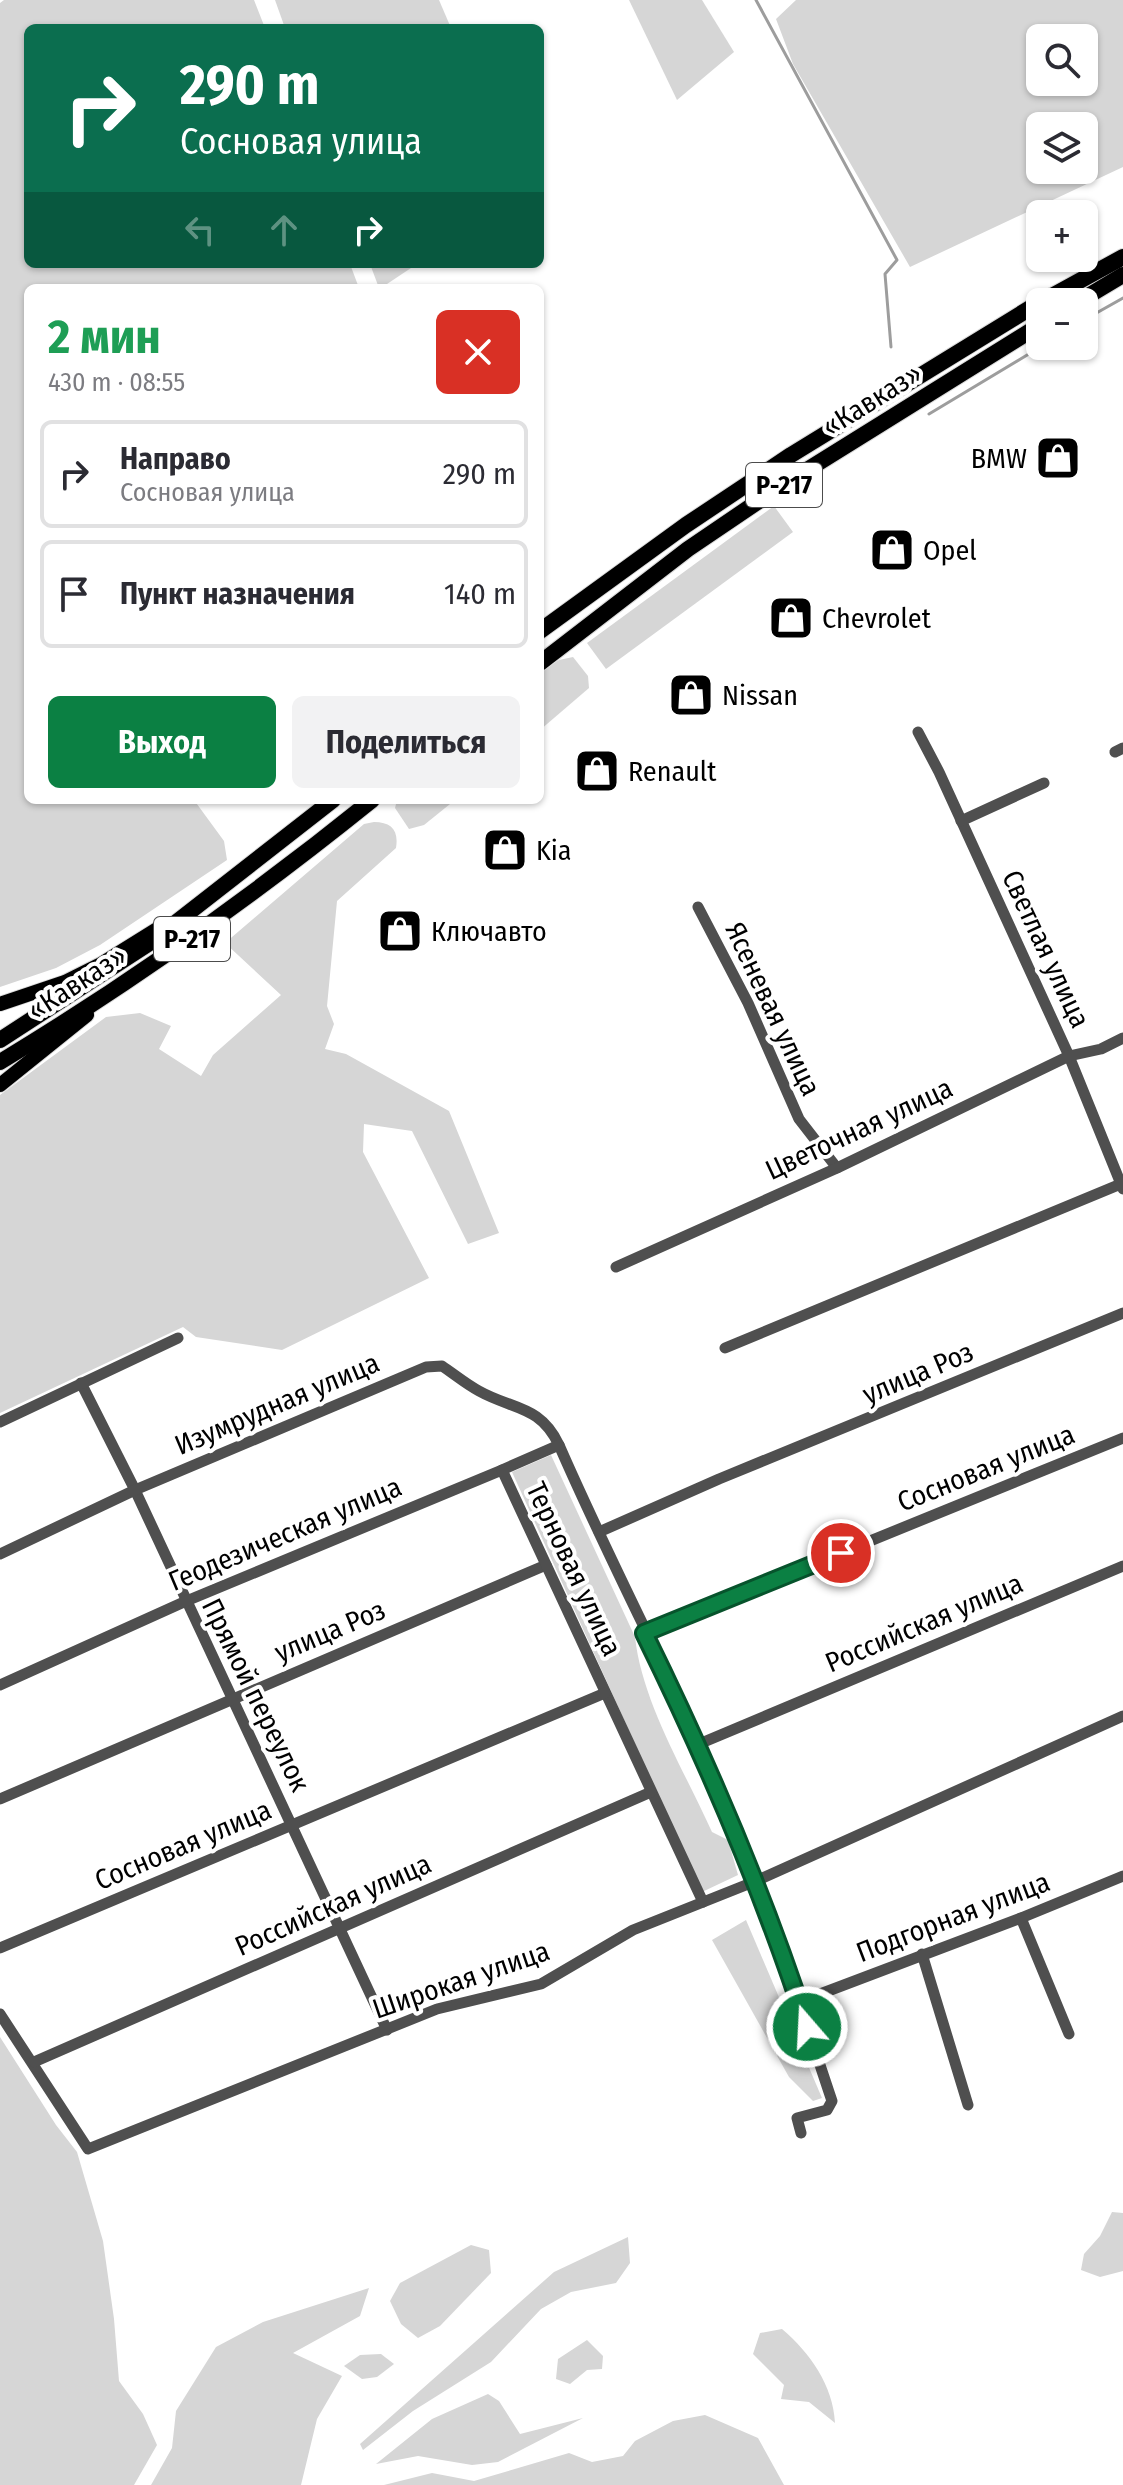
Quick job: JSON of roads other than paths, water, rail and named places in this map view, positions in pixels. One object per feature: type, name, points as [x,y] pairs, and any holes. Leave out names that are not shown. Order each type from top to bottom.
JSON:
[{"type":"highway","name":"«Кавказ»","points":[[1066,288],[1123,257]]},
{"type":"highway","points":[[1098,290],[1123,275]]},
{"type":"highway","name":"«Кавказ»","points":[[544,628],[791,455],[1026,311]]},
{"type":"highway","name":"«Кавказ»","points":[[544,660],[635,589],[778,488],[1026,334]]},
{"type":"highway","points":[[609,580],[584,605],[548,631],[547,640],[559,640],[620,596],[635,589]]},
{"type":"highway","name":"«Кавказ»","points":[[0,1040],[138,951],[328,804]]},
{"type":"highway","name":"«Кавказ»","points":[[0,1062],[108,997],[216,922],[367,804]]},
{"type":"main road","points":[[0,1004],[65,982],[201,904]]},
{"type":"main road","points":[[0,1076],[108,997]]},
{"type":"main road","points":[[0,1085],[108,997]]},
{"type":"street","name":"Светлая улица","points":[[918,732],[1069,1056],[1122,1185]]},
{"type":"street","points":[[961,821],[1044,783]]},
{"type":"street","name":"Ясеневая улица","points":[[698,907],[748,1003],[799,1119],[837,1168]]},
{"type":"street","name":"Цветочная улица","points":[[616,1267],[837,1168],[1069,1056],[1101,1049],[1123,1038]]},
{"type":"street","points":[[725,1348],[1122,1185]]},
{"type":"street","name":"улица Роз","points":[[599,1532],[719,1479],[1123,1313]]},
{"type":"street","points":[[0,1422],[178,1338]]},
{"type":"street","name":"Изумрудная улица","points":[[0,1554],[135,1490],[426,1367],[442,1366],[479,1391],[535,1414],[551,1428],[559,1445]]},
{"type":"street","name":"Прямой переулок","points":[[81,1383],[135,1490],[184,1602],[234,1699],[387,2030]]},
{"type":"street","name":"Сосновая улица","points":[[644,1633],[1123,1438]]},
{"type":"street","name":"Терновая улица","points":[[703,1902],[502,1470],[559,1445],[644,1633],[699,1744],[756,1881],[799,2002],[832,2101],[827,2110],[797,2118],[801,2133]]},
{"type":"street","name":"Геодезическая улица","points":[[0,1685],[184,1602],[502,1470]]},
{"type":"street","name":"улица Роз","points":[[0,1799],[546,1565]]},
{"type":"street","name":"Российская улица","points":[[699,1744],[1123,1566]]},
{"type":"street","name":"Сосновая улица","points":[[0,1948],[605,1693]]},
{"type":"street","name":"Широкая улица","points":[[0,2014],[88,2149],[437,2009],[541,1984],[633,1930],[756,1881],[1123,1716]]},
{"type":"street","name":"Российская улица","points":[[34,2062],[651,1792]]},
{"type":"street","name":"Подгорная улица","points":[[799,2002],[1123,1876]]},
{"type":"street","points":[[1021,1918],[1069,2034]]},
{"type":"street","points":[[922,1954],[968,2105]]},
{"type":"waterway","points":[[756,0],[897,260],[885,274],[891,347]]},
{"type":"waterway","points":[[1098,312],[1123,298]]},
{"type":"waterway","points":[[929,414],[1026,356]]},
{"type":"place","name":"BMW","points":[[1058,458]]},
{"type":"place","name":"Opel","points":[[892,550]]},
{"type":"place","name":"Chevrolet","points":[[791,618]]},
{"type":"place","name":"Nissan","points":[[691,695]]},
{"type":"place","name":"Renault","points":[[597,771]]},
{"type":"place","name":"Kia","points":[[505,850]]},
{"type":"place","name":"Ключавто","points":[[400,931]]}]
